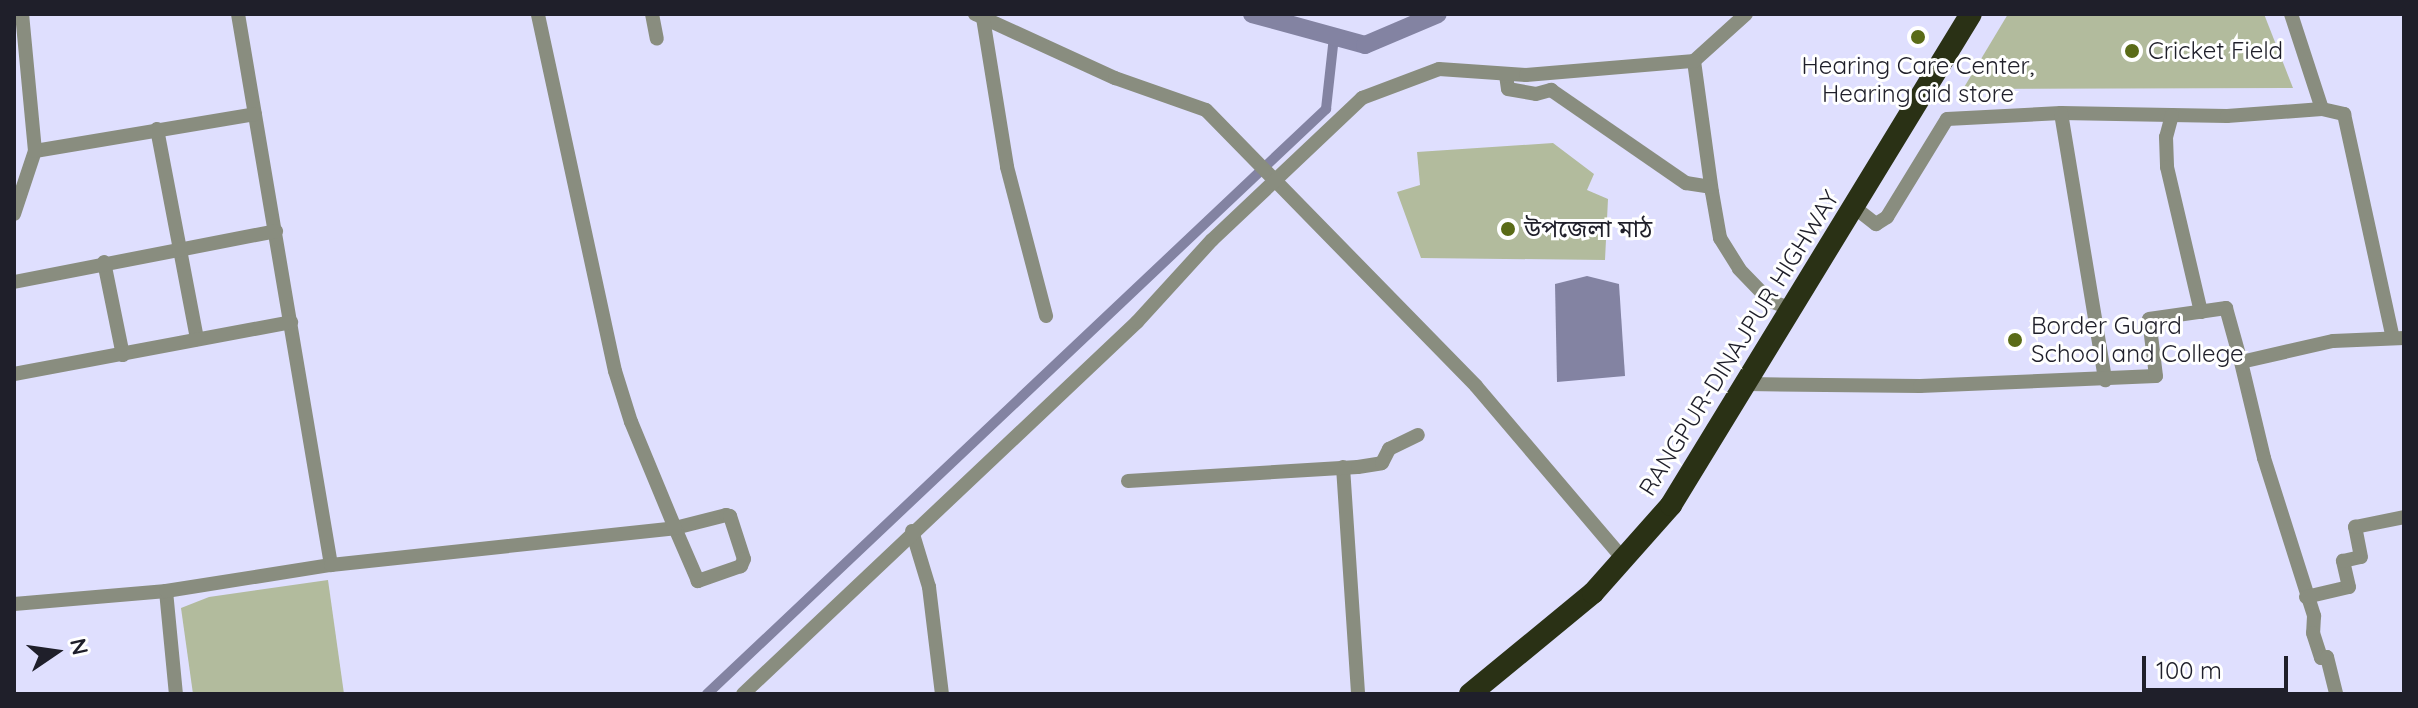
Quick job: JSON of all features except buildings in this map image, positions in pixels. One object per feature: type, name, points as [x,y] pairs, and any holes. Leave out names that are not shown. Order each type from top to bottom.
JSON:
[{"type":"highway","name":"RANGPUR-DINAJPUR HIGHWAY","points":[[1470,694],[1593,593],[1671,505],[1971,14]]},
{"type":"street","points":[[14,214],[35,151],[22,14]]},
{"type":"street","points":[[238,14],[331,565]]},
{"type":"street","points":[[14,604],[166,591],[331,565],[675,528],[730,516],[744,559],[741,566],[698,581],[675,528],[615,371],[538,14]]},
{"type":"street","points":[[652,14],[657,39]]},
{"type":"street","points":[[743,694],[1362,98],[1424,71],[1506,75],[1694,61],[1746,14]]},
{"type":"street","points":[[2291,14],[2322,109]]},
{"type":"street","points":[[979,16],[1115,78],[1206,110],[1277,178],[1476,386],[1624,560]]},
{"type":"street","points":[[979,16],[1007,167],[1046,316]]},
{"type":"street","points":[[1694,61],[1720,238],[1739,269],[1770,301],[1792,309]]},
{"type":"street","points":[[1506,75],[1508,89],[1536,94],[1551,90],[1686,183],[1711,187]]},
{"type":"street","points":[[1854,207],[1876,224],[1887,217],[1947,119],[2061,113],[2172,115],[2322,109],[2344,114],[2353,139],[2398,338],[2333,341],[2241,362]]},
{"type":"street","points":[[2061,113],[2105,380]]},
{"type":"street","points":[[35,151],[255,114]]},
{"type":"street","points":[[2172,115],[2167,167],[2201,312]]},
{"type":"street","points":[[157,129],[197,339]]},
{"type":"street","points":[[14,282],[179,247],[276,231]]},
{"type":"street","points":[[104,262],[123,355]]},
{"type":"street","points":[[1747,384],[1852,387],[2156,376],[2149,319],[2226,308],[2264,458],[2314,616],[2313,633],[2321,658],[2327,657],[2336,694]]},
{"type":"street","points":[[14,374],[291,322]]},
{"type":"street","points":[[1128,481],[1382,463],[1389,449],[1418,435]]},
{"type":"street","points":[[1343,467],[1353,551],[1358,694]]},
{"type":"street","points":[[2306,597],[2349,587],[2343,561],[2361,557],[2355,527],[2404,517]]},
{"type":"street","points":[[912,531],[929,587],[942,694]]},
{"type":"street","points":[[166,591],[176,694]]},
{"type":"green space","name":"Cricket Field","points":[[2008,14],[2264,14],[2293,88],[1963,89]]},
{"type":"green space","name":"উপজেলা মাঠ","points":[[1553,143],[1594,174],[1587,190],[1608,199],[1605,260],[1421,258],[1397,192],[1420,185],[1417,152]]},
{"type":"green space","points":[[328,580],[344,694],[193,694],[181,608],[209,597]]},
{"type":"water","points":[[1587,276],[1619,284],[1625,376],[1557,382],[1555,284]]},
{"type":"waterway","points":[[1252,14],[1365,45],[1438,14]]},
{"type":"waterway","points":[[707,694],[1326,109],[1334,37]]},
{"type":"place","name":"Hearing Care Center, Hearing aid store","points":[[1918,37]]},
{"type":"place","name":"Cricket Field","points":[[2132,51]]},
{"type":"place","name":"উপজেলা মাঠ","points":[[1508,229]]},
{"type":"place","name":"Border Guard School and College","points":[[2015,340]]}]
